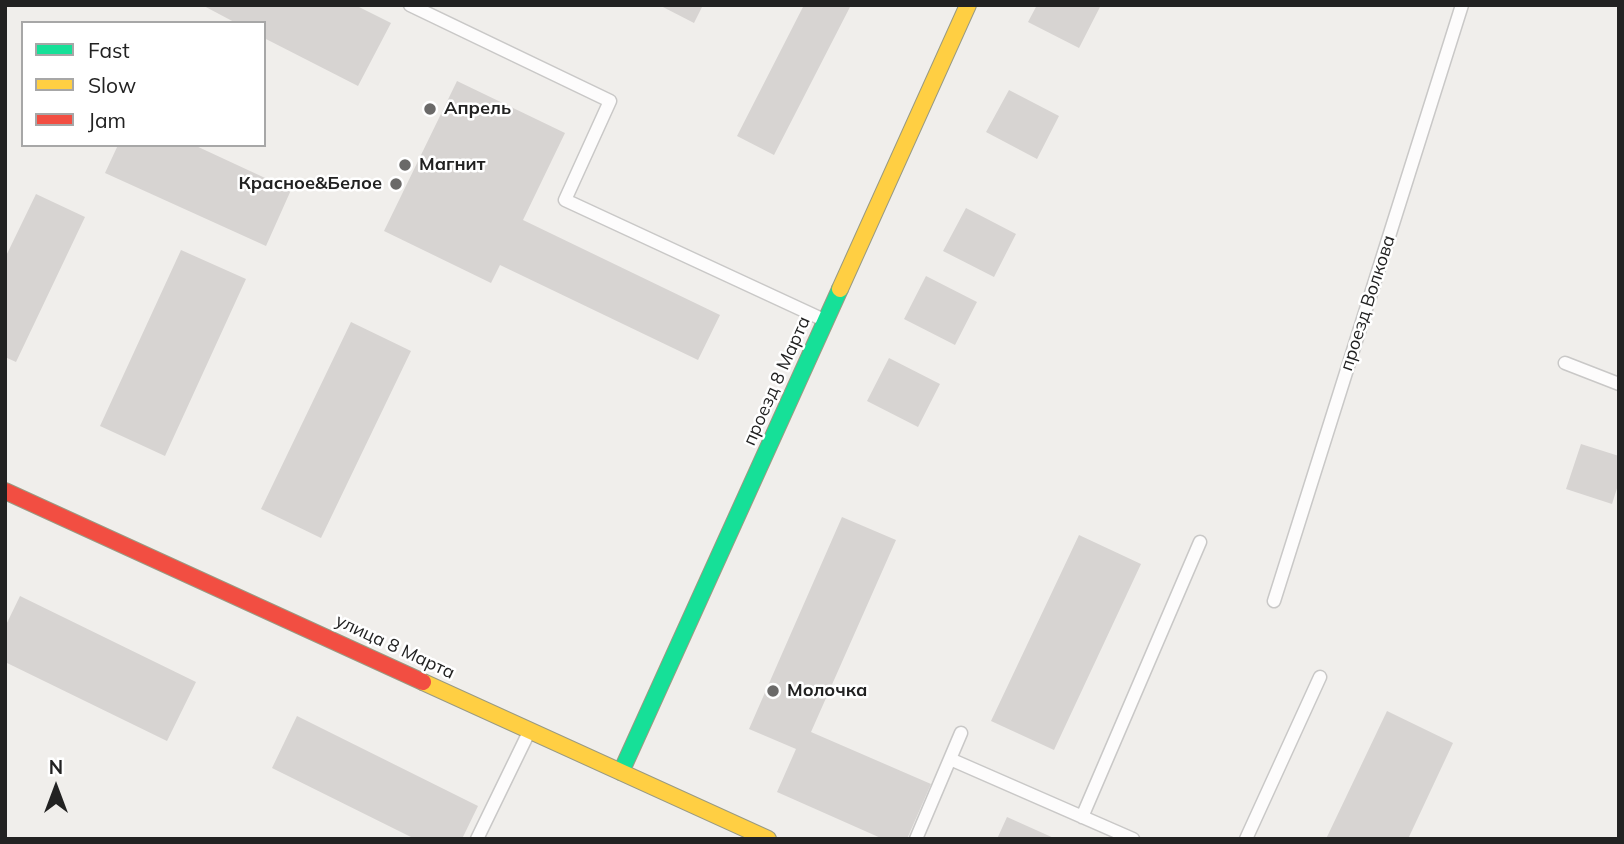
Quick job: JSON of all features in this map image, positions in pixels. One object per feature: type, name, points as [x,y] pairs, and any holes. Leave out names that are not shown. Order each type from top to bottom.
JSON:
[{"type":"street","name":"проезд 8 Марта","points":[[621,772],[968,5]]},
{"type":"street","name":"улица 8 Марта","points":[[5,491],[768,839]]},
{"type":"lane","points":[[410,5],[435,10],[610,102],[565,200],[826,320]]},
{"type":"lane","name":"проезд Волкова","points":[[1274,601],[1462,5]]},
{"type":"lane","points":[[1565,363],[1619,384]]},
{"type":"lane","points":[[1083,817],[1200,542]]},
{"type":"lane","points":[[1246,839],[1320,677]]},
{"type":"lane","points":[[477,839],[530,730]]},
{"type":"lane","points":[[916,839],[961,733]]},
{"type":"lane","points":[[950,759],[1133,839]]},
{"type":"building","points":[[202,5],[355,5],[391,23],[358,86],[266,39],[266,21],[232,21]]},
{"type":"building","points":[[659,5],[703,5],[694,23]]},
{"type":"building","points":[[804,5],[851,5],[774,155],[737,136]]},
{"type":"building","points":[[1037,5],[1101,5],[1079,48],[1028,22]]},
{"type":"building","points":[[457,81],[565,133],[523,220],[720,315],[698,360],[500,265],[491,283],[384,231]]},
{"type":"building","points":[[1009,90],[1059,116],[1037,159],[986,132]]},
{"type":"building","points":[[117,147],[198,147],[291,190],[266,246],[105,173]]},
{"type":"building","points":[[36,194],[85,217],[16,362],[5,357],[5,258]]},
{"type":"building","points":[[966,208],[1016,234],[994,277],[943,251]]},
{"type":"building","points":[[181,250],[246,279],[165,456],[100,426]]},
{"type":"building","points":[[926,276],[977,302],[955,345],[904,319]]},
{"type":"building","points":[[351,322],[411,351],[321,538],[261,509]]},
{"type":"building","points":[[889,358],[940,384],[918,427],[867,401]]},
{"type":"building","points":[[1581,444],[1619,456],[1619,482],[1612,504],[1566,489]]},
{"type":"building","points":[[842,517],[896,540],[811,732],[931,784],[907,839],[883,839],[777,792],[796,749],[749,729]]},
{"type":"building","points":[[1079,535],[1141,564],[1054,750],[991,721]]},
{"type":"building","points":[[20,596],[196,682],[167,741],[5,662],[5,627]]},
{"type":"building","points":[[1387,711],[1453,743],[1408,839],[1326,839]]},
{"type":"building","points":[[297,716],[478,806],[462,839],[415,839],[272,768]]},
{"type":"building","points":[[1007,817],[1056,839],[997,839]]},
{"type":"traffic: fast","points":[[621,772],[840,289]]},
{"type":"traffic: slow","points":[[840,289],[968,5]]},
{"type":"traffic: slow","points":[[423,682],[768,839]]},
{"type":"traffic: jam","points":[[5,491],[423,682]]},
{"type":"place","name":"Апрель","points":[[430,109]]},
{"type":"place","name":"Магнит","points":[[405,165]]},
{"type":"place","name":"Красное&Белое","points":[[396,184]]},
{"type":"place","name":"Молочка","points":[[773,691]]}]
